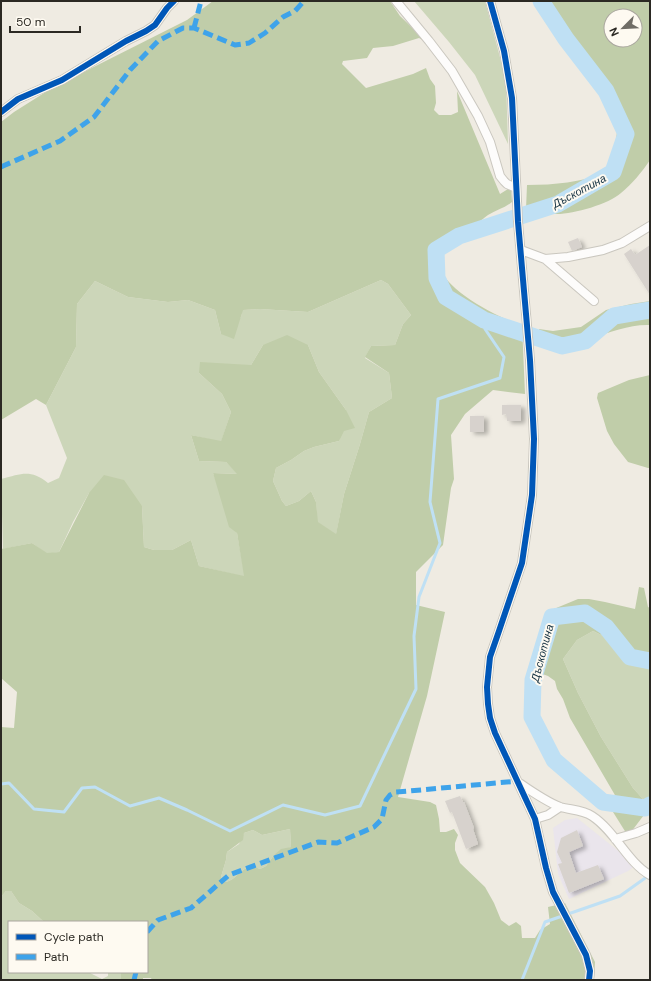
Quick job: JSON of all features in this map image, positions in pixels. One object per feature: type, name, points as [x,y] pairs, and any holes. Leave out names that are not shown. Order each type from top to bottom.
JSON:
[{"type":"street","points":[[1,112],[18,99],[62,80],[126,41],[146,31],[155,25],[174,1]]},
{"type":"street","points":[[396,1],[430,41],[452,71],[490,142],[500,176],[507,184],[516,188]]},
{"type":"street","points":[[490,1],[504,51],[512,98],[518,222],[527,324],[534,439],[532,495],[522,563],[490,657],[487,687],[488,704],[490,718],[495,733],[535,819],[546,868],[552,886],[586,955],[590,971],[589,980]]},
{"type":"street","points":[[545,259],[568,257],[603,250],[622,243],[650,226]]},
{"type":"street","points":[[521,250],[545,259],[594,301]]},
{"type":"street","points":[[518,781],[537,795],[560,807],[578,810],[592,816],[607,829],[634,862],[650,875]]},
{"type":"street","points":[[535,819],[548,815],[560,807]]},
{"type":"street","points":[[615,839],[650,827]]},
{"type":"shaded area","points":[[577,818],[636,865],[628,871],[569,899],[558,874],[553,828],[565,820]]},
{"type":"green space","points":[[213,1],[390,1],[400,16],[427,42],[419,38],[393,46],[373,48],[367,58],[343,61],[342,64],[366,88],[413,74],[426,68],[430,79],[435,86],[436,103],[434,110],[439,115],[451,115],[458,112],[457,91],[500,194],[511,187],[512,202],[488,215],[463,233],[450,237],[441,242],[435,253],[436,262],[441,273],[450,283],[472,301],[485,309],[522,325],[525,394],[493,390],[465,414],[451,435],[454,479],[451,488],[443,545],[416,572],[416,605],[445,612],[427,696],[398,797],[430,802],[436,805],[440,832],[446,832],[454,829],[458,835],[455,843],[455,850],[460,863],[485,887],[501,920],[509,926],[516,922],[521,926],[522,938],[535,938],[540,930],[550,924],[548,907],[565,903],[595,962],[594,980],[152,980],[151,978],[143,978],[143,980],[121,980],[121,973],[148,973],[148,921],[43,921],[32,911],[19,903],[11,891],[6,891],[1,897],[1,727],[14,728],[17,692],[1,678],[1,549],[32,543],[47,553],[59,552],[89,493],[104,475],[124,480],[142,506],[144,547],[154,550],[172,550],[191,540],[199,566],[244,576],[237,533],[229,527],[213,473],[237,474],[226,462],[199,461],[191,435],[221,441],[231,412],[222,394],[199,373],[200,362],[251,365],[263,345],[287,335],[308,345],[319,372],[346,410],[355,428],[344,431],[339,441],[304,451],[276,468],[273,481],[282,501],[286,506],[299,501],[311,491],[316,502],[318,522],[336,534],[344,494],[369,412],[392,398],[389,373],[365,357],[371,346],[395,345],[403,324],[411,315],[388,284],[381,280],[308,312],[260,309],[243,310],[234,339],[221,334],[215,310],[188,300],[168,302],[128,297],[95,281],[77,304],[76,347],[46,405],[36,399],[1,420],[1,122],[52,88],[187,20]],"holes":[[[290,829],[291,847],[281,849],[274,855],[266,866],[260,869],[253,867],[244,869],[233,879],[226,882],[221,877],[227,852],[243,840],[244,833],[253,830],[262,835]]]},
{"type":"green space","points":[[414,1],[485,1],[506,80],[508,144],[475,75]]},
{"type":"green space","points":[[535,1],[650,1],[650,160],[633,182],[616,197],[591,208],[564,214],[549,214],[526,209],[527,185],[587,179],[607,173],[613,159],[619,119],[587,61],[547,18]]},
{"type":"green space","points":[[381,280],[388,284],[411,315],[403,324],[395,345],[371,346],[365,358],[389,373],[392,398],[369,412],[344,494],[336,535],[317,522],[316,502],[311,491],[299,501],[286,506],[282,501],[273,481],[276,468],[304,451],[339,441],[346,410],[319,372],[308,345],[263,345],[251,365],[199,373],[222,394],[231,412],[221,442],[191,435],[199,461],[226,462],[238,474],[213,473],[237,533],[245,577],[199,566],[191,540],[172,550],[154,550],[144,547],[142,506],[89,493],[59,552],[47,554],[32,543],[3,549],[1,479],[20,474],[31,474],[48,483],[59,478],[67,458],[46,405],[76,347],[77,304],[95,281],[128,297],[168,302],[188,300],[215,310],[221,334],[241,317],[242,310],[260,309],[308,312]]},
{"type":"green space","points":[[650,301],[650,325],[621,329],[589,339],[568,348],[552,349],[541,346],[539,329],[553,331],[581,327],[606,310]]},
{"type":"green space","points":[[650,375],[650,468],[648,468],[628,462],[614,444],[607,431],[597,398],[598,393],[629,380]]},
{"type":"green space","points":[[639,587],[644,588],[648,607],[650,608],[650,661],[641,654],[593,631],[577,640],[563,659],[578,693],[601,737],[633,788],[650,807],[628,836],[613,812],[619,802],[570,718],[555,681],[548,676],[537,672],[534,660],[549,611],[578,599],[589,599],[635,609]]},
{"type":"green space","points":[[593,631],[641,654],[650,661],[650,807],[633,788],[601,737],[578,693],[563,659],[577,640]]},
{"type":"green space","points":[[290,829],[291,847],[274,855],[266,866],[260,869],[253,867],[244,869],[233,879],[226,882],[221,877],[227,852],[239,844],[244,833],[253,830],[262,835]]},
{"type":"green space","points":[[6,891],[11,891],[19,903],[32,911],[43,921],[8,921],[8,973],[90,973],[102,979],[108,976],[108,973],[121,973],[121,980],[1,980],[1,897]]},
{"type":"building","points":[[578,238],[582,247],[572,251],[568,242]]},
{"type":"building","points":[[650,245],[650,295],[624,254],[631,249],[635,255]]},
{"type":"building","points":[[502,405],[521,405],[521,421],[507,421],[506,414],[502,415]]},
{"type":"building","points":[[470,416],[484,416],[484,432],[470,432]]},
{"type":"building","points":[[460,796],[464,802],[474,828],[473,829],[478,844],[466,849],[452,812],[450,813],[445,801]]},
{"type":"building","points":[[577,830],[583,846],[569,852],[576,873],[598,865],[604,879],[569,893],[558,864],[562,863],[557,852],[561,838]]},
{"type":"waterway","name":"Дъскотина","points":[[541,1],[566,39],[606,91],[626,134],[613,172],[558,204],[459,236],[436,250],[437,278],[446,297],[484,320],[562,346],[585,341],[614,316],[650,310]]},
{"type":"waterway","points":[[1,784],[9,783],[34,809],[64,812],[82,788],[95,787],[130,806],[159,798],[230,831],[283,805],[325,815],[360,806],[416,689],[414,636],[419,597],[440,543],[430,502],[438,399],[500,378],[504,357],[485,329],[484,320]]},
{"type":"waterway","name":"Дъскотина","points":[[650,661],[630,657],[606,627],[585,613],[552,617],[533,680],[532,717],[554,760],[603,802],[645,808],[650,805]]},
{"type":"waterway","points":[[522,980],[545,922],[620,896],[648,876]]},
{"type":"marked path","points":[[194,28],[201,1]]},
{"type":"marked path","points":[[1,167],[60,141],[94,117],[130,70],[158,41],[183,28],[194,28],[235,45],[249,43],[265,33],[283,17],[295,11],[304,1]]},
{"type":"marked path","points":[[148,931],[158,920],[191,908],[229,875],[318,842],[337,843],[374,827],[382,819],[386,800],[390,795],[396,792],[518,781]]},
{"type":"marked path","points":[[134,980],[136,973]]},
{"type":"cycle path","points":[[1,112],[18,99],[62,80],[126,41],[146,31],[155,25],[174,1]]},
{"type":"cycle path","points":[[490,1],[504,51],[512,98],[518,222],[530,360],[534,439],[532,495],[522,563],[490,657],[487,687],[488,704],[490,718],[495,733],[535,819],[553,892],[586,955],[590,971],[589,980]]}]
